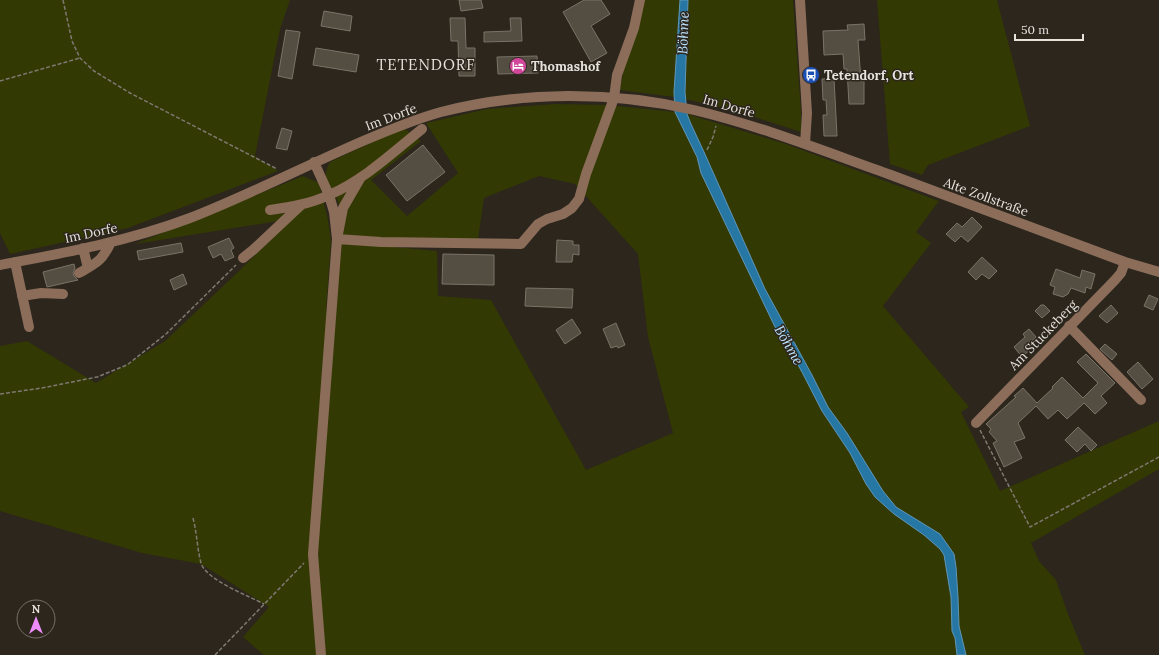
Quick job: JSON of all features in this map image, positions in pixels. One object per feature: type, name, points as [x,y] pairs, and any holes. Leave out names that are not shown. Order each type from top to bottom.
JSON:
[{"type":"street","points":[[337,239],[381,242],[521,244],[538,224],[547,219],[563,214],[572,208],[579,199],[588,168],[614,98],[617,75],[634,28],[640,0]]},
{"type":"street","points":[[800,0],[807,113],[805,144]]},
{"type":"street","name":"Im Dorfe","points":[[0,265],[111,242],[168,226],[192,217],[314,162],[393,129],[440,113],[485,104],[554,96],[614,98],[667,104],[718,116],[805,144]]},
{"type":"street","points":[[270,210],[301,205],[329,195],[361,177],[422,129]]},
{"type":"street","name":"Alte Zollstraße","points":[[805,144],[1125,262],[1159,272]]},
{"type":"street","points":[[314,162],[329,195],[334,212],[337,239]]},
{"type":"street","points":[[321,655],[313,554],[337,239],[343,208],[361,177]]},
{"type":"street","points":[[243,258],[254,250],[301,205]]},
{"type":"street","points":[[83,248],[84,271],[96,264],[105,255],[111,242]]},
{"type":"street","points":[[15,262],[29,326]]},
{"type":"street","name":"Am Stuckeberg","points":[[976,423],[1115,280],[1121,273],[1125,262]]},
{"type":"street","points":[[22,296],[41,293],[63,294]]},
{"type":"street","points":[[1069,326],[1141,400]]},
{"type":"path","points":[[63,0],[72,41],[80,58],[94,71],[130,93],[280,171]]},
{"type":"path","points":[[0,81],[80,58]]},
{"type":"path","points":[[707,150],[714,137],[718,116]]},
{"type":"path","points":[[0,394],[42,388],[97,377],[127,365],[166,334],[243,258]]},
{"type":"path","points":[[976,423],[1030,527],[1159,457]]},
{"type":"path","points":[[193,518],[197,532],[198,551],[202,565],[208,575],[264,604]]},
{"type":"path","points":[[215,655],[313,554]]},
{"type":"green space","points":[[0,0],[290,0],[280,29],[255,156],[278,171],[128,228],[10,254],[0,233]]},
{"type":"green space","points":[[644,0],[680,0],[674,97],[620,90],[625,62]]},
{"type":"green space","points":[[688,0],[793,0],[801,111],[801,132],[733,110],[685,99]]},
{"type":"green space","points":[[877,0],[997,0],[1030,126],[928,165],[922,175],[890,164]]},
{"type":"green space","points":[[555,104],[608,105],[675,112],[697,157],[701,173],[775,327],[783,338],[822,411],[850,453],[875,497],[894,514],[924,535],[940,549],[944,555],[951,597],[952,631],[955,638],[957,655],[264,655],[243,637],[269,607],[201,564],[142,553],[0,511],[0,346],[27,341],[96,383],[165,341],[238,272],[291,219],[135,244],[303,176],[319,183],[328,220],[331,240],[326,311],[333,313],[340,242],[437,251],[438,296],[491,300],[586,470],[673,433],[648,337],[638,254],[575,184],[539,176],[484,198],[478,239],[445,243],[343,236],[342,219],[339,206],[336,196],[326,179],[327,169],[330,162],[394,132],[405,129],[421,141],[371,180],[407,216],[458,173],[426,123],[487,109]]},
{"type":"green space","points":[[687,114],[786,144],[939,201],[916,232],[931,243],[883,306],[969,407],[961,412],[1000,491],[1159,421],[1159,469],[1031,543],[1039,561],[1056,580],[1085,655],[966,655],[959,626],[956,567],[940,534],[896,507],[883,491],[847,433],[828,407],[765,289]]},
{"type":"water","name":"Böhme","points":[[680,0],[688,0],[685,92],[687,114],[691,124],[765,289],[828,407],[847,433],[883,491],[896,507],[940,534],[954,554],[959,626],[966,655],[957,655],[955,638],[952,631],[951,597],[944,555],[940,549],[924,535],[894,514],[875,497],[866,484],[850,453],[822,411],[783,338],[775,327],[701,173],[697,157],[675,112],[674,92]]},
{"type":"building","points":[[459,0],[481,0],[483,8],[461,11]]},
{"type":"building","points":[[584,0],[601,0],[610,14],[591,26],[607,53],[591,62],[563,12]]},
{"type":"building","points":[[324,11],[352,16],[350,31],[321,26]]},
{"type":"building","points":[[450,18],[465,18],[466,48],[475,48],[475,76],[459,76],[458,41],[451,41]]},
{"type":"building","points":[[510,18],[521,18],[522,41],[484,42],[484,32],[511,31]]},
{"type":"building","points":[[864,24],[865,40],[858,40],[861,81],[864,81],[864,104],[849,104],[847,69],[844,69],[843,54],[824,55],[823,31],[848,30],[847,25]]},
{"type":"building","points":[[286,30],[300,32],[292,79],[278,76]]},
{"type":"building","points":[[316,48],[359,55],[356,72],[313,65]]},
{"type":"building","points":[[537,56],[538,73],[498,74],[497,57]]},
{"type":"building","points":[[834,78],[837,136],[824,136],[823,115],[827,115],[826,100],[823,100],[822,79]]},
{"type":"building","points":[[282,128],[292,131],[287,150],[276,148]]},
{"type":"building","points":[[423,145],[445,172],[407,201],[386,175]]},
{"type":"building","points":[[972,217],[982,227],[968,242],[961,236],[955,242],[946,234],[957,223],[962,227]]},
{"type":"building","points":[[229,238],[234,248],[231,250],[234,257],[225,261],[221,254],[213,258],[208,247]]},
{"type":"building","points":[[557,240],[573,241],[573,245],[579,245],[579,255],[573,254],[572,262],[556,262]]},
{"type":"building","points":[[181,243],[183,252],[139,260],[137,251]]},
{"type":"building","points":[[443,254],[494,255],[494,285],[442,284]]},
{"type":"building","points":[[982,257],[997,271],[989,279],[982,274],[976,280],[968,272]]},
{"type":"building","points":[[74,264],[75,268],[73,273],[78,280],[47,287],[43,272]]},
{"type":"building","points":[[1056,269],[1080,278],[1082,270],[1095,274],[1091,289],[1086,287],[1085,293],[1071,288],[1068,294],[1063,297],[1053,294],[1055,287],[1050,285]]},
{"type":"building","points":[[183,274],[187,284],[174,290],[170,280]]},
{"type":"building","points":[[526,288],[573,289],[572,308],[525,306]]},
{"type":"building","points":[[1149,295],[1158,299],[1153,310],[1144,306]]},
{"type":"building","points":[[1041,305],[1044,305],[1050,311],[1042,318],[1035,311]]},
{"type":"building","points":[[1111,305],[1118,313],[1107,323],[1099,316]]},
{"type":"building","points":[[572,319],[581,333],[565,344],[556,330]]},
{"type":"building","points":[[616,323],[625,345],[618,348],[617,346],[611,348],[603,329]]},
{"type":"building","points":[[1029,329],[1036,337],[1032,341],[1035,345],[1022,357],[1014,347],[1025,337],[1023,334]]},
{"type":"building","points":[[1105,344],[1117,354],[1112,360],[1100,349]]},
{"type":"building","points":[[1086,354],[1115,383],[1101,396],[1107,403],[1095,414],[1084,403],[1067,419],[1058,410],[1048,419],[1036,406],[1018,423],[1025,438],[1014,442],[1022,458],[1004,467],[993,443],[997,441],[989,432],[991,429],[986,424],[1016,397],[1014,396],[1023,388],[1037,403],[1062,377],[1083,398],[1098,383],[1077,362]]},
{"type":"building","points":[[1138,362],[1153,379],[1142,389],[1127,372]]},
{"type":"building","points":[[1078,427],[1097,445],[1091,451],[1085,444],[1077,452],[1065,440]]},
{"type":"place","name":"Thomashof","points":[[518,66]]},
{"type":"place","name":"Tetendorf, Ort","points":[[811,75]]},
{"type":"district","name":"TETENDORF","points":[[426,64]]}]
